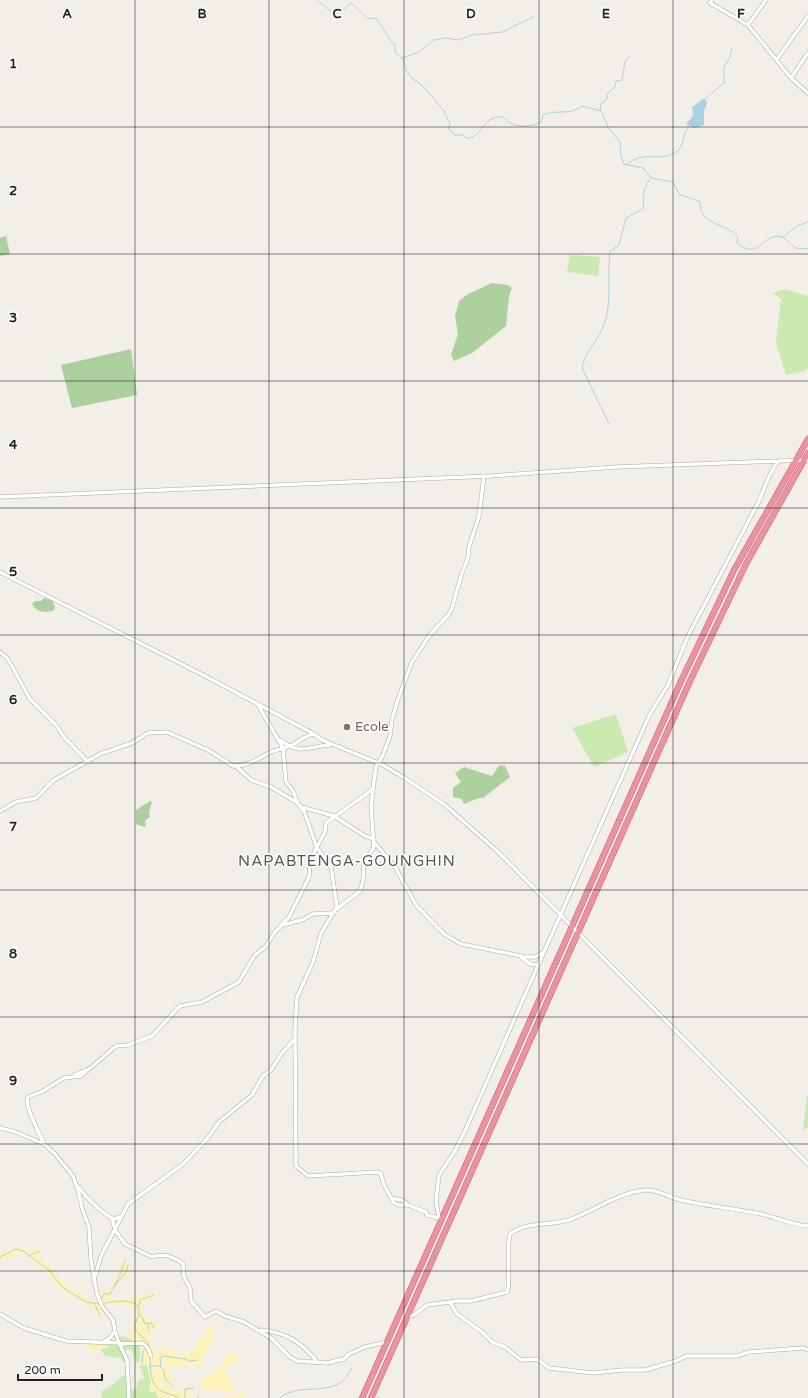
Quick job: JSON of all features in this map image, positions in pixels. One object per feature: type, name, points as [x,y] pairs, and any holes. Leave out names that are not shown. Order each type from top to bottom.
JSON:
[{"type":"highway","points":[[362,1398],[682,679],[734,570],[808,438]]},
{"type":"highway","points":[[371,1398],[716,624],[747,562],[806,460],[808,453]]},
{"type":"street","points":[[712,0],[710,3],[748,25],[791,78],[808,93]]},
{"type":"street","points":[[748,25],[766,0]]},
{"type":"street","points":[[777,59],[808,16]]},
{"type":"street","points":[[791,78],[808,53]]},
{"type":"street","points":[[0,497],[484,476],[616,467],[806,460]]},
{"type":"street","points":[[440,1220],[436,1201],[439,1175],[455,1151],[466,1129],[650,714],[668,685],[688,636],[759,501],[769,480],[772,467],[778,462]]},
{"type":"street","points":[[440,1220],[427,1215],[426,1212],[408,1205],[398,1205],[391,1198],[381,1174],[378,1172],[308,1176],[296,1166],[295,1039],[298,992],[313,962],[321,933],[335,911],[348,899],[358,893],[361,888],[364,862],[374,841],[371,807],[378,763],[390,736],[392,720],[412,662],[429,636],[449,614],[452,608],[468,558],[469,547],[479,516],[484,476]]},
{"type":"street","points":[[0,572],[258,704],[332,745],[378,763],[445,805],[496,850],[808,1164]]},
{"type":"street","points":[[0,652],[8,659],[30,699],[56,725],[64,737],[88,762]]},
{"type":"street","points":[[258,704],[283,748],[284,778],[293,791],[296,802]]},
{"type":"street","points":[[0,811],[16,802],[36,798],[54,780],[100,754],[132,743],[148,733],[163,731],[192,743],[233,766],[248,764],[272,752],[288,747],[305,736],[314,734]]},
{"type":"street","points":[[279,740],[288,747],[297,750],[306,750],[319,746],[332,745]]},
{"type":"street","points":[[236,766],[251,780],[271,787],[296,802],[301,807],[317,848],[331,867],[335,896],[335,911]]},
{"type":"street","points":[[44,1144],[35,1121],[29,1113],[27,1099],[64,1078],[81,1076],[116,1046],[128,1046],[152,1036],[180,1006],[202,1002],[237,984],[246,973],[256,954],[266,946],[289,917],[309,877],[310,860],[326,832],[326,823],[373,789]]},
{"type":"street","points":[[301,807],[334,816],[374,841],[395,867],[416,905],[441,932],[461,944],[520,956],[535,957],[544,952]]},
{"type":"street","points":[[335,896],[341,900],[348,899]]},
{"type":"street","points":[[282,926],[302,920],[313,914],[335,911]]},
{"type":"street","points":[[520,956],[530,964],[538,965]]},
{"type":"street","points":[[94,1280],[101,1256],[120,1217],[131,1200],[182,1164],[207,1139],[219,1122],[252,1095],[263,1076],[272,1070],[279,1058],[295,1039]]},
{"type":"street","points":[[0,1128],[16,1132],[44,1144],[55,1154],[73,1176],[81,1190],[97,1208],[112,1218],[115,1219],[120,1217]]},
{"type":"street","points":[[73,1176],[89,1227],[91,1260],[94,1280],[100,1302],[113,1320],[119,1344],[127,1360],[129,1398]]},
{"type":"street","points":[[407,1317],[414,1315],[427,1305],[471,1301],[509,1290],[507,1270],[509,1237],[512,1232],[528,1226],[568,1220],[603,1203],[638,1191],[654,1191],[677,1199],[784,1219],[796,1224],[808,1226]]},
{"type":"street","points":[[112,1218],[115,1230],[125,1244],[152,1257],[158,1255],[168,1256],[183,1264],[184,1277],[190,1288],[191,1301],[205,1317],[216,1311],[224,1316],[244,1322],[276,1341],[293,1359],[297,1361],[327,1363],[344,1359],[349,1354],[365,1347],[387,1342]]},
{"type":"street","points":[[450,1302],[457,1314],[482,1332],[492,1342],[505,1347],[521,1360],[537,1359],[546,1367],[575,1372],[593,1373],[624,1370],[645,1370],[676,1361],[686,1356],[737,1356],[749,1352],[807,1349]]},
{"type":"street","points":[[0,1314],[24,1328],[50,1334],[61,1340],[86,1343],[142,1343],[148,1348],[151,1356]]},
{"type":"street","points":[[258,1330],[277,1332],[293,1340],[308,1350],[317,1362]]},
{"type":"street","points":[[102,1342],[109,1339],[115,1331]]},
{"type":"green space","points":[[6,236],[10,254],[0,256],[0,238]]},
{"type":"green space","points":[[570,255],[600,257],[598,276],[567,272]]},
{"type":"green space","points":[[492,283],[508,285],[512,288],[509,296],[506,326],[472,353],[454,361],[451,355],[458,334],[455,316],[459,301],[468,294]]},
{"type":"green space","points":[[784,289],[808,296],[808,368],[805,371],[786,375],[776,343],[781,299],[773,293]]},
{"type":"green space","points":[[131,349],[137,395],[72,408],[61,365]]},
{"type":"green space","points":[[44,598],[52,600],[55,607],[54,610],[42,612],[34,607],[32,604],[35,601],[41,601]]},
{"type":"green space","points":[[616,714],[628,752],[594,767],[572,728]]},
{"type":"green space","points":[[501,765],[505,766],[510,777],[483,798],[479,798],[464,804],[462,799],[453,797],[453,788],[461,782],[455,773],[464,767],[492,776]]},
{"type":"green space","points":[[150,801],[152,802],[149,813],[150,817],[145,821],[146,826],[144,827],[136,824],[136,810]]},
{"type":"green space","points":[[808,1095],[808,1127],[803,1131],[807,1096]]},
{"type":"green space","points":[[122,1336],[138,1342],[141,1349],[139,1362],[136,1363],[131,1349],[124,1351],[129,1371],[130,1390],[137,1388],[138,1381],[144,1378],[140,1366],[147,1364],[151,1386],[150,1392],[155,1392],[159,1398],[102,1398],[101,1391],[109,1387],[127,1373],[127,1365],[120,1358],[105,1356],[100,1349],[107,1348],[109,1344],[117,1342]]},
{"type":"sand","points":[[14,1246],[30,1252],[39,1248],[40,1257],[53,1270],[57,1278],[63,1279],[74,1291],[80,1293],[82,1292],[89,1301],[97,1300],[95,1290],[97,1294],[109,1290],[122,1260],[128,1261],[130,1264],[130,1271],[113,1290],[110,1297],[115,1299],[125,1299],[153,1292],[155,1294],[155,1296],[142,1306],[145,1317],[157,1324],[156,1332],[146,1335],[151,1341],[155,1354],[164,1347],[168,1346],[168,1349],[172,1349],[178,1355],[192,1351],[199,1338],[206,1336],[207,1331],[204,1328],[205,1325],[214,1326],[215,1330],[211,1334],[213,1343],[201,1359],[202,1366],[184,1365],[179,1368],[167,1364],[166,1366],[172,1372],[171,1380],[174,1384],[171,1386],[160,1379],[159,1380],[161,1383],[173,1390],[183,1390],[183,1386],[196,1387],[196,1389],[187,1391],[190,1395],[199,1395],[201,1398],[159,1398],[155,1392],[150,1392],[149,1387],[151,1386],[147,1365],[142,1366],[139,1362],[141,1346],[138,1342],[128,1338],[136,1315],[134,1307],[114,1303],[103,1306],[104,1314],[99,1318],[93,1308],[61,1290],[45,1271],[24,1254],[18,1253],[14,1257],[0,1260],[0,1253],[11,1249]]},
{"type":"sand","points":[[111,1336],[114,1342],[109,1344],[107,1348],[87,1352],[88,1343],[102,1342]]},
{"type":"sand","points":[[231,1351],[235,1353],[238,1364],[236,1366],[230,1365],[228,1362],[227,1363],[227,1375],[236,1387],[232,1392],[207,1390],[199,1386],[205,1376],[212,1374],[215,1368],[217,1367],[221,1371],[224,1359]]},
{"type":"sand","points":[[242,1394],[246,1398],[218,1398]]},
{"type":"water","points":[[705,99],[707,103],[704,111],[704,125],[694,128],[686,124],[693,116],[692,107]]},
{"type":"waterway","points":[[317,0],[333,13],[343,10],[351,3],[367,18],[377,19],[392,43],[395,44],[395,52],[402,58],[407,72],[425,88],[444,111],[450,124],[449,129],[454,135],[463,135],[466,138],[471,138],[475,136],[488,122],[497,117],[502,117],[516,125],[527,126],[541,122],[543,115],[548,113],[568,112],[582,106],[601,111],[608,127],[620,142],[621,156],[624,164],[643,168],[651,178],[673,182],[680,195],[699,201],[701,211],[704,216],[713,223],[734,233],[738,237],[737,243],[744,248],[755,249],[767,240],[781,236],[796,248],[808,249]]},
{"type":"waterway","points":[[402,58],[419,52],[434,40],[446,38],[458,40],[472,35],[502,32],[533,17]]},
{"type":"waterway","points":[[705,99],[724,83],[724,67],[730,57],[732,48]]},
{"type":"waterway","points":[[600,111],[601,104],[607,99],[607,94],[615,87],[616,81],[622,80],[625,61],[630,56]]},
{"type":"waterway","points":[[626,165],[639,158],[664,156],[676,152],[681,147],[687,128],[690,125]]},
{"type":"waterway","points":[[609,424],[582,368],[586,356],[600,334],[605,322],[609,295],[610,251],[619,245],[626,218],[643,209],[644,191],[650,179]]},
{"type":"waterway","points":[[783,237],[797,226],[808,222]]},
{"type":"waterway","points":[[0,1257],[16,1249],[23,1251],[49,1270],[62,1287],[86,1302],[99,1304]]},
{"type":"waterway","points":[[28,1256],[40,1251]]},
{"type":"waterway","points":[[101,1299],[104,1294],[110,1294],[126,1259]]},
{"type":"waterway","points":[[115,1285],[126,1272],[128,1265]]},
{"type":"waterway","points":[[137,1306],[140,1304],[140,1300],[154,1295]]},
{"type":"waterway","points":[[102,1304],[124,1301],[130,1302],[138,1307],[139,1313],[135,1324],[135,1329],[148,1343],[149,1347]]},
{"type":"waterway","points":[[95,1304],[100,1316]]},
{"type":"waterway","points":[[139,1314],[145,1324],[151,1323],[154,1328]]},
{"type":"waterway","points":[[148,1325],[149,1330]]},
{"type":"waterway","points":[[142,1364],[143,1352],[146,1348]]},
{"type":"waterway","points":[[150,1366],[161,1366],[160,1358],[163,1356],[190,1361],[197,1360]]},
{"type":"waterway","points":[[150,1357],[151,1376],[157,1389],[179,1398]]},
{"type":"waterway","points":[[160,1366],[164,1371],[165,1379],[172,1385]]},
{"type":"waterway","points":[[280,1398],[294,1391],[320,1389],[336,1385],[347,1377],[352,1368]]},
{"type":"waterway","points":[[185,1398],[185,1389],[194,1388]]},
{"type":"place","name":"Ecole","points":[[347,727]]},
{"type":"district","name":"NAPABTENGA-GOUNGHIN","points":[[347,861]]}]
